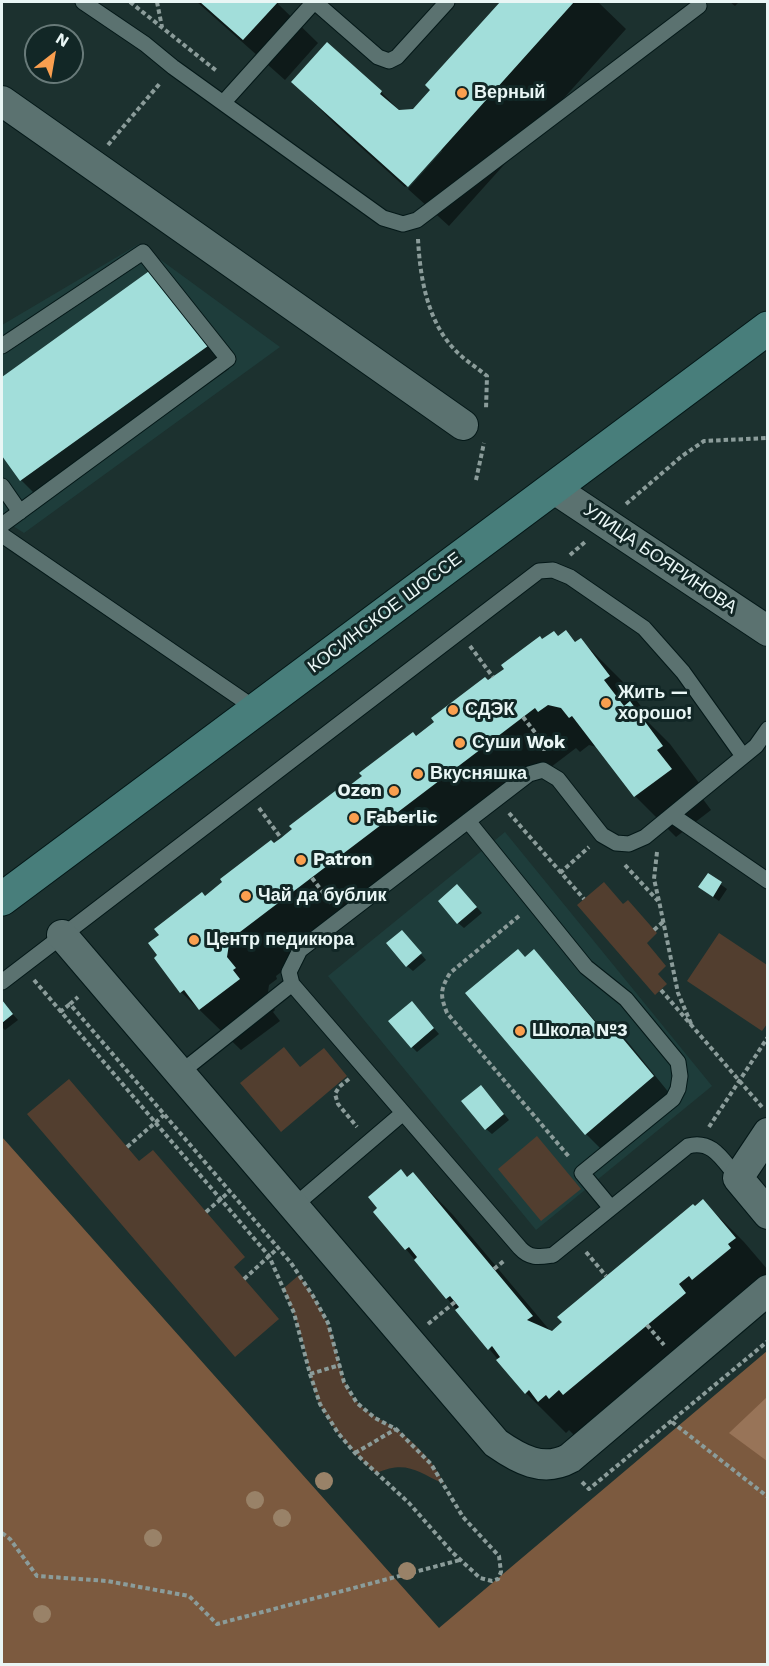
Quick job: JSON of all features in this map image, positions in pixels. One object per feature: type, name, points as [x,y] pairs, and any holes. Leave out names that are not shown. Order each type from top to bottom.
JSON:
[{"type":"main road","name":"КОСИНСКОЕ ШОССЕ","points":[[2,899],[768,328]]},
{"type":"street","points":[[2,101],[478,428]]},
{"type":"street","name":"УЛИЦА БОЯРИНОВА","points":[[553,488],[768,631]]},
{"type":"street","points":[[62,935],[496,1443],[516,1457],[534,1464],[551,1465],[570,1458],[768,1290]]},
{"type":"street","points":[[768,1133],[738,1178],[768,1214]]},
{"type":"lane","points":[[83,2],[145,44],[173,67],[382,218],[403,224],[417,220],[699,3]]},
{"type":"lane","points":[[223,103],[315,2],[378,57],[389,61],[397,57],[447,2]]},
{"type":"lane","points":[[2,346],[143,252],[228,359],[2,525]]},
{"type":"lane","points":[[2,486],[20,512]]},
{"type":"lane","points":[[2,535],[256,709]]},
{"type":"lane","points":[[2,982],[533,574],[546,570],[565,575],[644,628],[683,672],[743,756]]},
{"type":"lane","points":[[738,1178],[712,1148],[699,1143],[688,1146],[553,1255],[536,1258],[524,1252],[363,1067],[292,984],[289,972],[300,950],[529,774],[543,770],[558,779],[602,835],[616,843],[629,844],[645,837],[756,746],[768,729]]},
{"type":"lane","points":[[672,815],[768,881]]},
{"type":"lane","points":[[468,821],[586,967],[626,999],[678,1062],[680,1076],[678,1089],[673,1099],[582,1173],[611,1208]]},
{"type":"lane","points":[[180,1073],[292,984]]},
{"type":"lane","points":[[294,1206],[403,1113]]},
{"type":"path","points":[[130,2],[237,86]]},
{"type":"path","points":[[157,2],[162,27]]},
{"type":"path","points":[[91,164],[188,48]]},
{"type":"path","points":[[417,220],[419,259],[431,316],[453,348],[487,376],[478,428],[476,480]]},
{"type":"path","points":[[622,508],[682,456],[704,441],[768,438]]},
{"type":"path","points":[[570,555],[585,541]]},
{"type":"path","points":[[459,631],[493,677]]},
{"type":"path","points":[[524,717],[544,744],[543,770]]},
{"type":"path","points":[[248,793],[281,838]]},
{"type":"path","points":[[497,798],[584,899]]},
{"type":"path","points":[[561,873],[591,844]]},
{"type":"path","points":[[658,848],[654,879],[678,993],[692,1026]]},
{"type":"path","points":[[621,861],[659,901]]},
{"type":"path","points":[[312,878],[342,917]]},
{"type":"path","points":[[534,903],[450,973],[441,997],[447,1013],[582,1173]]},
{"type":"path","points":[[654,930],[664,921]]},
{"type":"path","points":[[21,966],[269,1256],[294,1313],[320,1404],[338,1433],[355,1454],[409,1503],[461,1560],[485,1581],[498,1579],[501,1572],[499,1556],[463,1517],[431,1464],[396,1429],[375,1418],[357,1402],[344,1382],[328,1323],[308,1289],[278,1248],[70,1004]]},
{"type":"path","points":[[60,1012],[100,979]]},
{"type":"path","points":[[661,990],[768,1113]]},
{"type":"path","points":[[699,1143],[768,1037]]},
{"type":"path","points":[[363,1067],[339,1087],[335,1094],[338,1104],[369,1142]]},
{"type":"path","points":[[127,1147],[164,1115]]},
{"type":"path","points":[[206,1212],[230,1191]]},
{"type":"path","points":[[574,1237],[606,1276]]},
{"type":"path","points":[[244,1278],[278,1248]]},
{"type":"path","points":[[408,1340],[455,1302]]},
{"type":"path","points":[[564,1461],[589,1489],[768,1341]]},
{"type":"path","points":[[310,1374],[340,1365]]},
{"type":"path","points":[[672,1422],[768,1497]]},
{"type":"path","points":[[355,1454],[396,1429]]},
{"type":"path","points":[[2,1533],[10,1539],[37,1576],[107,1581],[189,1596],[216,1624],[461,1560]]},
{"type":"shaded area","points":[[139,244],[280,347],[24,533],[2,519],[2,325]]},
{"type":"shaded area","name":"Школа №3","points":[[505,832],[712,1086],[536,1230],[328,976]]},
{"type":"shaded area","points":[[604,882],[623,904],[628,900],[657,933],[647,943],[666,966],[658,974],[667,984],[655,995],[577,905]]},
{"type":"shaded area","points":[[719,933],[767,965],[767,1024],[762,1031],[687,981]]},
{"type":"shaded area","points":[[284,1047],[300,1067],[324,1048],[347,1076],[281,1132],[240,1083]]},
{"type":"shaded area","points":[[69,1079],[139,1161],[153,1150],[245,1257],[234,1267],[279,1319],[235,1357],[27,1114]]},
{"type":"shaded area","points":[[537,1136],[581,1189],[541,1221],[498,1169]]},
{"type":"shaded area","points":[[2,1137],[439,1628],[767,1351],[767,1664],[2,1664]]},
{"type":"shaded area","points":[[299,1275],[327,1323],[351,1395],[367,1411],[410,1440],[430,1461],[444,1484],[404,1467],[376,1473],[338,1433],[317,1397],[301,1335],[284,1288]]},
{"type":"shaded area","points":[[768,1398],[767,1461],[729,1433]]},
{"type":"building","points":[[200,2],[278,2],[243,40]]},
{"type":"building","points":[[500,2],[574,2],[408,187],[291,82],[327,42],[382,91],[380,94],[399,110],[413,109],[430,90],[425,85]]},
{"type":"building","points":[[152,269],[208,346],[20,481],[2,456],[2,377]]},
{"type":"building","points":[[566,630],[575,642],[581,638],[610,676],[604,680],[624,706],[630,701],[663,746],[657,750],[672,769],[634,797],[572,716],[569,718],[561,708],[548,705],[538,712],[535,708],[236,935],[238,937],[229,944],[227,957],[236,968],[233,970],[240,979],[199,1010],[184,990],[180,993],[154,958],[157,955],[148,943],[159,935],[154,929],[202,892],[205,896],[222,882],[220,879],[271,840],[274,843],[281,838],[292,829],[289,826],[343,785],[345,789],[362,776],[359,773],[413,732],[416,736],[434,722],[431,718],[485,677],[488,680],[504,669],[501,665],[540,636],[542,639],[554,631],[558,636]]},
{"type":"building","points":[[708,873],[722,882],[713,897],[698,887]]},
{"type":"building","points":[[457,884],[477,907],[457,924],[438,901]]},
{"type":"building","points":[[402,930],[422,953],[406,967],[386,943]]},
{"type":"building","points":[[518,949],[525,957],[534,949],[601,1029],[609,1022],[654,1076],[585,1135],[465,993]]},
{"type":"building","points":[[2,1000],[13,1014],[2,1023]]},
{"type":"building","points":[[412,1001],[434,1028],[411,1048],[388,1021]]},
{"type":"building","points":[[481,1085],[504,1114],[485,1130],[461,1101]]},
{"type":"building","points":[[401,1169],[407,1177],[413,1172],[533,1316],[527,1320],[552,1331],[562,1322],[557,1317],[693,1204],[695,1206],[703,1199],[736,1238],[728,1244],[731,1248],[692,1280],[689,1276],[679,1284],[686,1293],[563,1395],[559,1390],[549,1399],[546,1395],[538,1402],[529,1390],[525,1394],[496,1360],[500,1357],[492,1346],[488,1350],[455,1310],[459,1307],[450,1296],[446,1299],[414,1260],[417,1257],[409,1247],[405,1250],[373,1212],[377,1208],[368,1197]]},
{"type":"place","name":"Верный","points":[[462,93]]},
{"type":"place","name":"Жить — хорошо!","points":[[606,703]]},
{"type":"place","name":"СДЭК","points":[[453,710]]},
{"type":"place","name":"Суши Wok","points":[[460,743]]},
{"type":"place","name":"Вкусняшка","points":[[418,774]]},
{"type":"place","name":"Ozon","points":[[394,791]]},
{"type":"place","name":"Faberlic","points":[[354,818]]},
{"type":"place","name":"Patron","points":[[301,860]]},
{"type":"place","name":"Чай да бублик","points":[[246,896]]},
{"type":"place","name":"Центр педикюра","points":[[194,940]]},
{"type":"place","name":"Школа №3","points":[[520,1031]]}]
